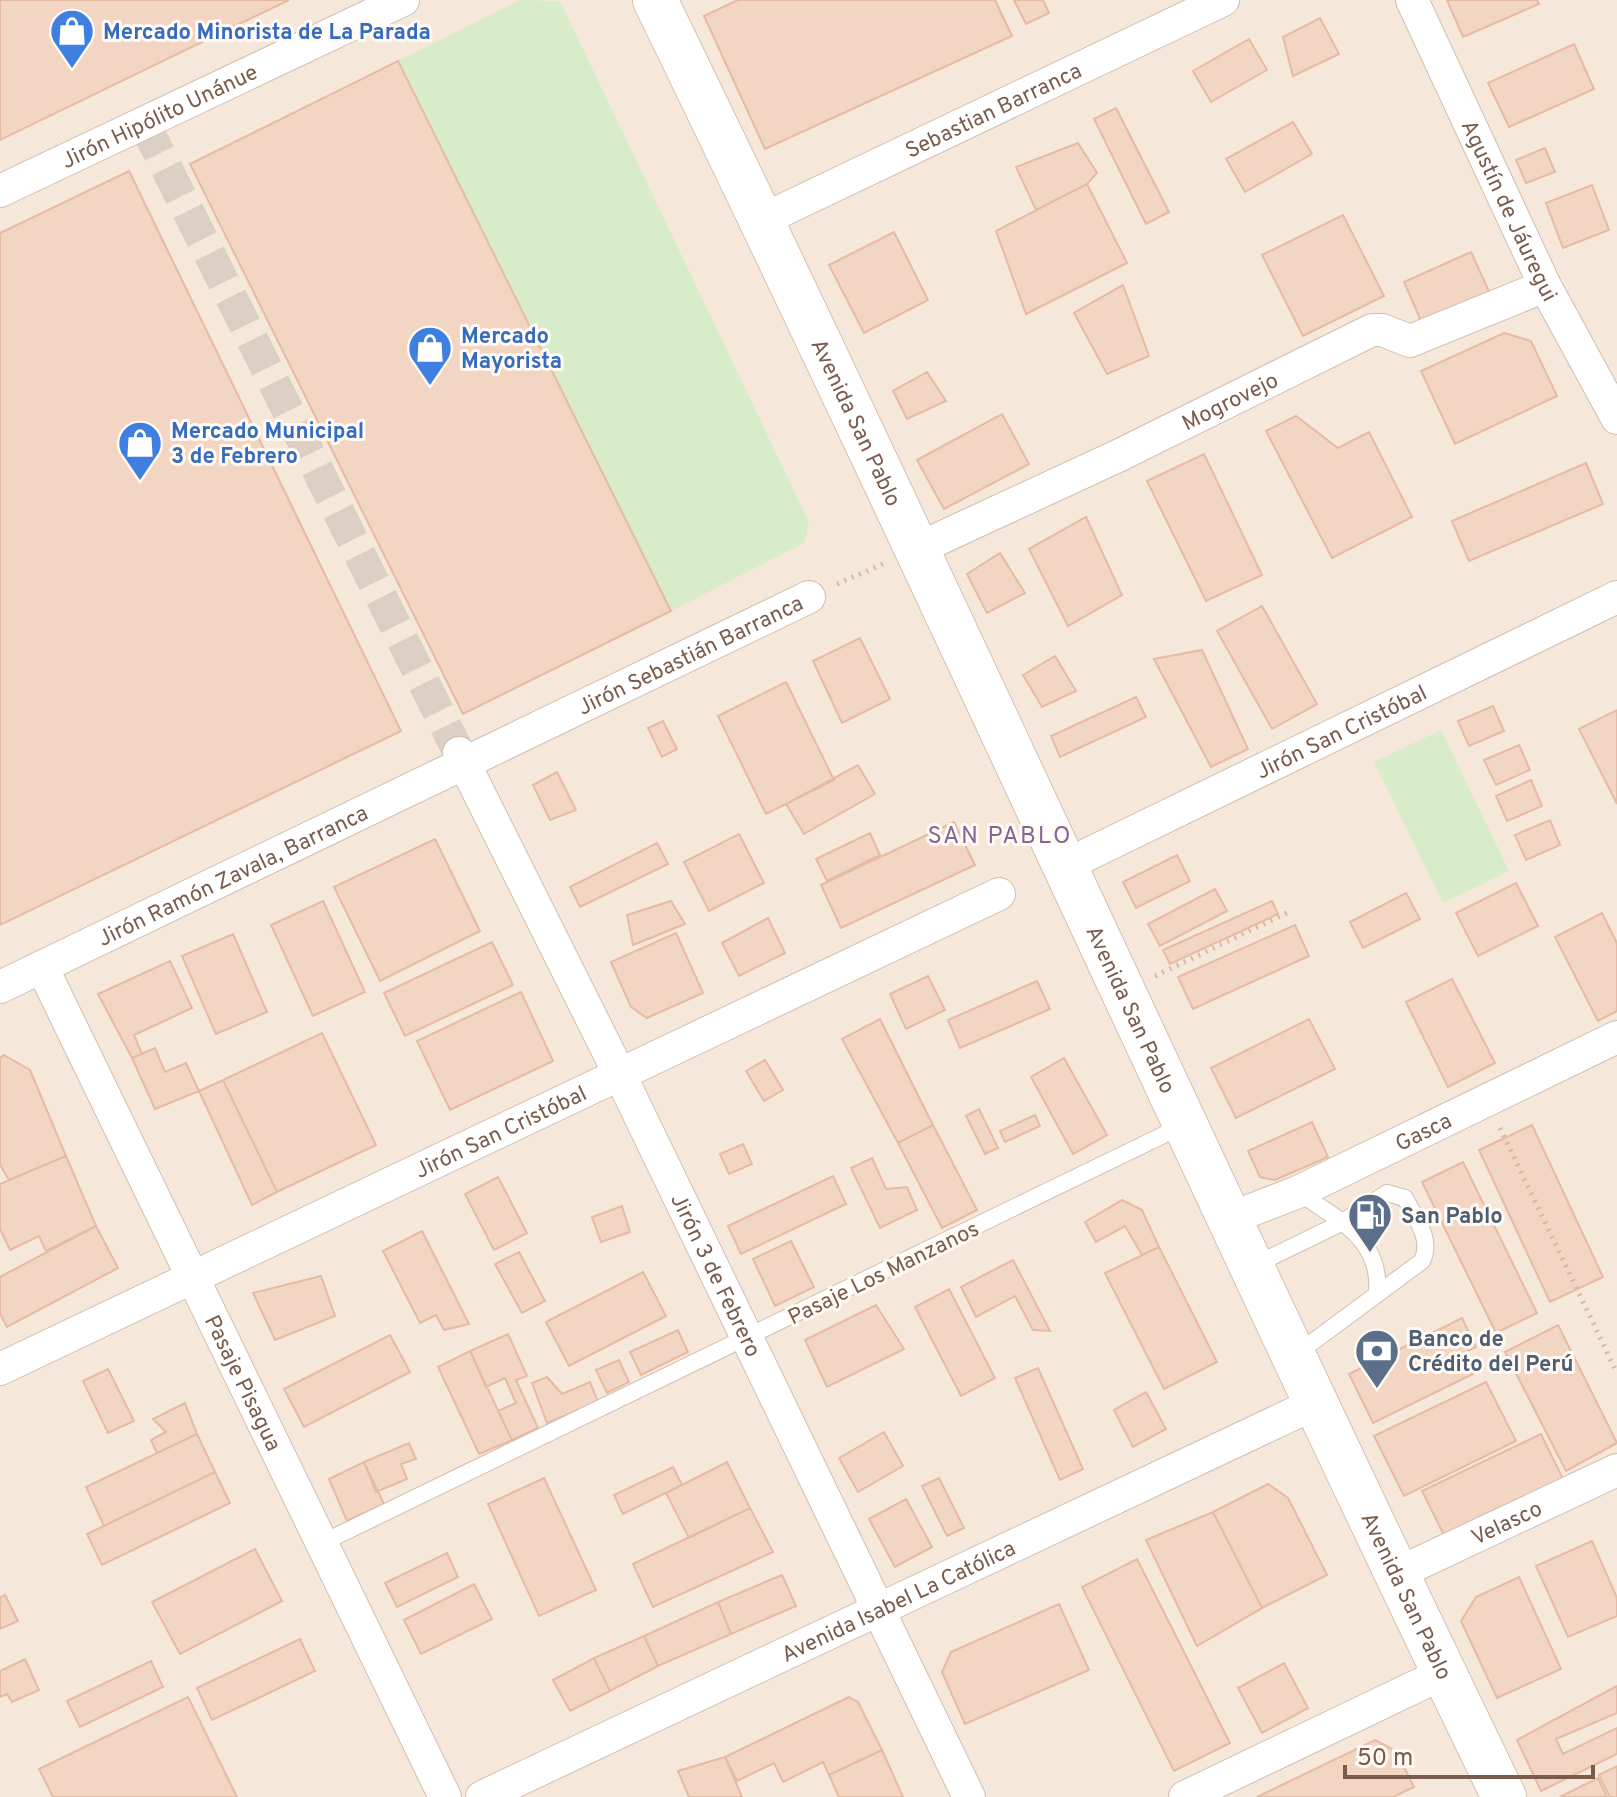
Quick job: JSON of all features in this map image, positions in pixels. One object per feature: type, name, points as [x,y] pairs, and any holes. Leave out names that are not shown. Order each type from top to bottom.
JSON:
[{"type":"street","name":"Jirón Hipólito Unánue","points":[[0,191],[403,0]]},
{"type":"street","name":"Avenida San Pablo","points":[[655,0],[917,549],[1228,1219],[1253,1266],[1314,1404],[1504,1797]]},
{"type":"street","name":"Sebastian Barranca","points":[[762,220],[1223,0]]},
{"type":"street","name":"Agustín de Jáuregui","points":[[1412,0],[1545,286],[1617,418]]},
{"type":"street","name":"Mogrovejo","points":[[917,549],[1122,454],[1372,330],[1382,330],[1410,341],[1545,286]]},
{"type":"street","name":"Jirón Sebastián Barranca","points":[[461,757],[809,597]]},
{"type":"street","name":"Jirón San Cristóbal","points":[[1064,866],[1617,597]]},
{"type":"street","name":"Jirón Ramón Zavala, Barranca","points":[[0,987],[461,757]]},
{"type":"street","name":"Jirón 3 de Febrero","points":[[461,757],[620,1075],[969,1797]]},
{"type":"street","name":"Jirón San Cristóbal","points":[[0,1369],[999,894]]},
{"type":"street","name":"Pasaje Pisagua","points":[[42,967],[445,1797]]},
{"type":"street","name":"Gasca","points":[[1228,1219],[1298,1192],[1617,1037]]},
{"type":"street","name":"Avenida Isabel La Católica","points":[[482,1797],[1314,1404]]},
{"type":"street","name":"Velasco","points":[[1396,1574],[1617,1470]]},
{"type":"street","points":[[1185,1797],[1444,1673]]},
{"type":"lane","name":"Pasaje Los Manzanos","points":[[322,1543],[1184,1125]]},
{"type":"lane","points":[[1298,1192],[1361,1238],[1376,1260],[1377,1293]]},
{"type":"lane","points":[[1253,1266],[1341,1223],[1387,1193],[1405,1198],[1412,1211],[1428,1249],[1422,1261],[1293,1356]]},
{"type":"path","name":"Jirón Sebastián Barranca","points":[[809,597],[917,549]]},
{"type":"path","points":[[1122,991],[1291,911]]},
{"type":"path","points":[[1486,1098],[1617,1373]]},
{"type":"shaded area","points":[[0,0],[1617,0],[1617,1797],[0,1797]]},
{"type":"green space","points":[[520,0],[560,1],[809,522],[804,543],[671,611],[398,61]]},
{"type":"green space","points":[[1441,730],[1509,871],[1443,903],[1374,762]]},
{"type":"building","name":"Mercado Minorista de La Parada","points":[[0,0],[289,0],[0,140]]},
{"type":"building","points":[[738,0],[995,0],[1012,36],[765,149],[704,16]]},
{"type":"building","points":[[1014,0],[1043,0],[1049,13],[1026,24]]},
{"type":"building","points":[[1447,0],[1537,0],[1539,4],[1463,37]]},
{"type":"building","points":[[1320,18],[1339,54],[1293,76],[1283,37]]},
{"type":"building","points":[[1249,39],[1267,70],[1211,102],[1193,71]]},
{"type":"building","points":[[1574,44],[1594,89],[1509,127],[1488,83]]},
{"type":"building","name":"Mercado Mayorista","points":[[398,61],[671,611],[463,714],[190,164]]},
{"type":"building","points":[[1116,108],[1169,212],[1146,224],[1094,119]]},
{"type":"building","points":[[1293,122],[1312,154],[1245,192],[1226,159]]},
{"type":"building","points":[[1078,143],[1097,173],[1087,184],[1036,210],[1016,167]]},
{"type":"building","points":[[1545,148],[1555,172],[1526,183],[1516,160]]},
{"type":"building","name":"Mercado Municipal 3 de Febrero","points":[[129,171],[401,731],[0,925],[0,233]]},
{"type":"building","points":[[1087,184],[1127,263],[1026,314],[996,231]]},
{"type":"building","points":[[1592,185],[1609,230],[1563,248],[1546,203]]},
{"type":"building","points":[[1343,215],[1384,296],[1303,336],[1262,255]]},
{"type":"building","points":[[894,232],[928,300],[864,333],[829,265]]},
{"type":"building","points":[[1471,252],[1492,298],[1424,328],[1404,282]]},
{"type":"building","points":[[1123,285],[1149,356],[1107,374],[1074,313]]},
{"type":"building","points":[[1504,333],[1531,341],[1557,396],[1455,444],[1421,371]]},
{"type":"building","points":[[927,372],[946,401],[907,419],[893,391]]},
{"type":"building","points":[[1002,414],[1029,464],[944,509],[917,460]]},
{"type":"building","points":[[1296,416],[1338,448],[1369,432],[1412,517],[1332,558],[1266,431]]},
{"type":"building","points":[[1204,454],[1262,575],[1206,601],[1147,481]]},
{"type":"building","points":[[1586,463],[1603,504],[1469,561],[1452,521]]},
{"type":"building","points":[[1086,517],[1122,595],[1068,626],[1029,549]]},
{"type":"building","points":[[1000,553],[1025,593],[987,613],[967,574]]},
{"type":"building","points":[[1262,606],[1317,704],[1272,729],[1217,631]]},
{"type":"building","points":[[860,638],[890,699],[842,723],[813,661]]},
{"type":"building","points":[[1202,650],[1248,749],[1211,767],[1154,659]]},
{"type":"building","points":[[1055,656],[1076,691],[1042,707],[1023,675]]},
{"type":"building","points":[[786,682],[834,780],[766,814],[718,716]]},
{"type":"building","points":[[1136,697],[1146,717],[1060,757],[1051,736]]},
{"type":"building","points":[[1493,706],[1504,731],[1469,746],[1458,721]]},
{"type":"building","points":[[1617,710],[1617,804],[1579,729]]},
{"type":"building","points":[[663,721],[677,749],[662,757],[648,728]]},
{"type":"building","points":[[1519,745],[1530,770],[1496,785],[1484,760]]},
{"type":"building","points":[[858,765],[875,794],[804,834],[786,804]]},
{"type":"building","points":[[557,772],[576,810],[550,820],[533,785]]},
{"type":"building","points":[[1531,780],[1542,806],[1507,821],[1496,796]]},
{"type":"building","points":[[1550,820],[1560,845],[1526,860],[1515,835]]},
{"type":"building","points":[[954,822],[975,865],[841,928],[821,885]]},
{"type":"building","points":[[870,833],[880,855],[827,881],[816,859]]},
{"type":"building","points":[[739,834],[764,883],[709,911],[684,862]]},
{"type":"building","points":[[435,839],[480,931],[380,981],[334,887]]},
{"type":"building","points":[[657,843],[668,864],[580,907],[570,887]]},
{"type":"building","points":[[1177,855],[1190,881],[1136,908],[1123,882]]},
{"type":"building","points":[[1516,883],[1538,926],[1478,956],[1456,913]]},
{"type":"building","points":[[1215,889],[1227,911],[1160,946],[1148,924]]},
{"type":"building","points":[[1406,893],[1420,919],[1363,948],[1350,922]]},
{"type":"building","points":[[323,901],[365,992],[313,1016],[271,925]]},
{"type":"building","points":[[671,901],[685,924],[633,945],[627,915]]},
{"type":"building","points":[[1272,901],[1278,914],[1170,964],[1163,950]]},
{"type":"building","points":[[1602,913],[1617,943],[1617,1011],[1598,1021],[1555,937]]},
{"type":"building","points":[[768,918],[785,953],[739,976],[722,943]]},
{"type":"building","points":[[1295,925],[1309,956],[1193,1009],[1178,977]]},
{"type":"building","points":[[676,933],[703,993],[647,1018],[631,1007],[611,962]]},
{"type":"building","points":[[233,934],[267,1012],[216,1034],[182,956]]},
{"type":"building","points":[[492,942],[513,985],[405,1036],[384,993]]},
{"type":"building","points":[[170,961],[192,1008],[134,1035],[142,1054],[132,1058],[98,994]]},
{"type":"building","points":[[928,976],[945,1010],[906,1029],[890,994]]},
{"type":"building","points":[[1452,979],[1495,1063],[1448,1087],[1406,1002]]},
{"type":"building","points":[[1037,981],[1050,1009],[960,1048],[948,1020]]},
{"type":"building","points":[[521,992],[553,1061],[450,1110],[417,1041]]},
{"type":"building","points":[[880,1019],[933,1125],[898,1143],[842,1039]]},
{"type":"building","points":[[1309,1019],[1335,1069],[1236,1118],[1211,1068]]},
{"type":"building","points":[[322,1033],[376,1145],[277,1192],[223,1080]]},
{"type":"building","points":[[155,1048],[165,1072],[186,1063],[199,1091],[155,1109],[132,1058]]},
{"type":"building","points":[[4,1055],[30,1070],[66,1156],[9,1180],[0,1165],[0,1058]]},
{"type":"building","points":[[1064,1058],[1107,1135],[1073,1154],[1031,1077]]},
{"type":"building","points":[[765,1060],[783,1090],[764,1101],[746,1071]]},
{"type":"building","points":[[223,1080],[277,1192],[252,1205],[199,1091]]},
{"type":"building","points":[[979,1109],[998,1148],[985,1154],[966,1116]]},
{"type":"building","points":[[1035,1115],[1040,1126],[1005,1142],[1000,1131]]},
{"type":"building","points":[[1312,1122],[1328,1157],[1275,1180],[1260,1177],[1248,1151]]},
{"type":"building","points":[[933,1125],[977,1210],[942,1228],[898,1143]]},
{"type":"building","points":[[1532,1125],[1603,1277],[1550,1302],[1479,1150]]},
{"type":"building","points":[[743,1144],[752,1164],[729,1174],[720,1154]]},
{"type":"building","points":[[66,1156],[96,1226],[46,1251],[39,1236],[10,1250],[0,1229],[0,1184]]},
{"type":"building","points":[[872,1158],[886,1189],[907,1187],[917,1210],[880,1228],[851,1168]]},
{"type":"building","points":[[1463,1162],[1537,1313],[1496,1333],[1422,1182]]},
{"type":"building","points":[[833,1176],[846,1204],[741,1254],[728,1226]]},
{"type":"building","points":[[498,1177],[527,1233],[494,1250],[465,1194]]},
{"type":"building","points":[[1122,1200],[1142,1210],[1159,1247],[1142,1255],[1125,1226],[1096,1242],[1085,1222]]},
{"type":"building","points":[[622,1206],[630,1232],[601,1242],[592,1217]]},
{"type":"building","points":[[96,1226],[118,1268],[7,1327],[0,1314],[0,1277]]},
{"type":"building","points":[[422,1231],[469,1324],[444,1330],[436,1315],[420,1323],[383,1251]]},
{"type":"building","points":[[791,1241],[814,1287],[775,1306],[753,1259]]},
{"type":"building","points":[[1159,1247],[1217,1362],[1164,1389],[1105,1273]]},
{"type":"building","points":[[519,1252],[545,1301],[522,1313],[495,1264]]},
{"type":"building","points":[[1013,1260],[1050,1331],[1033,1330],[1015,1296],[976,1317],[961,1287]]},
{"type":"building","points":[[643,1272],[666,1316],[569,1366],[546,1322]]},
{"type":"building","points":[[321,1276],[335,1316],[275,1340],[253,1293]]},
{"type":"building","points":[[949,1289],[995,1378],[961,1396],[915,1307]]},
{"type":"building","points":[[876,1305],[904,1349],[827,1387],[805,1340]]},
{"type":"building","points":[[1462,1318],[1476,1347],[1463,1353],[1473,1374],[1373,1423],[1349,1374]]},
{"type":"building","points":[[1558,1325],[1617,1443],[1566,1471],[1505,1352]]},
{"type":"building","points":[[678,1330],[688,1352],[641,1375],[630,1352]]},
{"type":"building","points":[[508,1334],[527,1376],[516,1380],[538,1428],[512,1440],[498,1411],[516,1403],[505,1378],[486,1387],[470,1351]]},
{"type":"building","points":[[390,1335],[410,1372],[304,1427],[284,1389]]},
{"type":"building","points":[[470,1351],[512,1440],[479,1454],[438,1367]]},
{"type":"building","points":[[619,1360],[629,1382],[607,1393],[596,1370]]},
{"type":"building","points":[[1038,1368],[1083,1469],[1060,1480],[1015,1378]]},
{"type":"building","points":[[108,1369],[134,1421],[108,1433],[83,1381]]},
{"type":"building","points":[[547,1377],[562,1394],[590,1382],[598,1402],[547,1423],[532,1383]]},
{"type":"building","points":[[1486,1382],[1516,1441],[1404,1496],[1374,1436]]},
{"type":"building","points":[[1146,1392],[1166,1429],[1133,1447],[1114,1410]]},
{"type":"building","points":[[185,1403],[197,1434],[157,1453],[151,1440],[166,1432],[153,1419]]},
{"type":"building","points":[[884,1432],[903,1466],[858,1492],[839,1458]]},
{"type":"building","points":[[197,1434],[215,1472],[104,1526],[86,1487]]},
{"type":"building","points":[[1541,1434],[1566,1485],[1448,1543],[1422,1491]]},
{"type":"building","points":[[409,1443],[416,1459],[401,1464],[407,1479],[376,1492],[364,1462]]},
{"type":"building","points":[[364,1462],[384,1504],[347,1521],[329,1479]]},
{"type":"building","points":[[727,1462],[750,1508],[689,1538],[666,1493]]},
{"type":"building","points":[[673,1467],[682,1485],[623,1514],[614,1495]]},
{"type":"building","points":[[215,1472],[230,1503],[102,1565],[87,1534]]},
{"type":"building","points":[[544,1478],[596,1590],[539,1616],[488,1504]]},
{"type":"building","points":[[939,1478],[964,1528],[947,1536],[922,1486]]},
{"type":"building","points":[[1268,1484],[1288,1498],[1327,1575],[1262,1608],[1213,1512]]},
{"type":"building","points":[[906,1499],[932,1547],[895,1567],[869,1519]]},
{"type":"building","points":[[750,1508],[773,1552],[653,1607],[633,1564]]},
{"type":"building","points":[[1213,1512],[1262,1608],[1197,1646],[1146,1540]]},
{"type":"building","points":[[1592,1541],[1617,1598],[1617,1616],[1568,1637],[1536,1566]]},
{"type":"building","points":[[255,1549],[282,1601],[180,1654],[152,1602]]},
{"type":"building","points":[[447,1553],[458,1577],[397,1607],[385,1583]]},
{"type":"building","points":[[1137,1559],[1230,1743],[1174,1771],[1082,1587]]},
{"type":"building","points":[[782,1575],[796,1606],[731,1634],[718,1602]]},
{"type":"building","points":[[1519,1577],[1561,1669],[1497,1698],[1461,1621],[1476,1597]]},
{"type":"building","points":[[474,1584],[492,1619],[421,1654],[404,1620]]},
{"type":"building","points":[[5,1595],[18,1621],[0,1629],[0,1598]]},
{"type":"building","points":[[718,1602],[731,1634],[658,1666],[644,1636]]},
{"type":"building","points":[[1059,1604],[1089,1670],[965,1724],[942,1672],[951,1652]]},
{"type":"building","points":[[644,1636],[658,1666],[610,1691],[594,1658]]},
{"type":"building","points":[[300,1639],[315,1671],[212,1720],[197,1688]]},
{"type":"building","points":[[594,1658],[610,1691],[570,1711],[553,1680]]},
{"type":"building","points":[[25,1659],[39,1690],[12,1702],[7,1694],[0,1697],[0,1671]]},
{"type":"building","points":[[151,1661],[163,1687],[80,1727],[67,1701]]},
{"type":"building","points":[[1284,1663],[1308,1708],[1262,1733],[1238,1688]]},
{"type":"building","points":[[1617,1686],[1617,1713],[1556,1739],[1563,1754],[1617,1728],[1617,1754],[1541,1791],[1517,1740]]},
{"type":"building","points":[[188,1697],[237,1797],[53,1797],[39,1769]]},
{"type":"building","points":[[849,1697],[858,1702],[882,1750],[829,1775],[823,1762],[783,1782],[774,1763],[737,1781],[725,1757]]},
{"type":"building","points":[[1375,1740],[1396,1751],[1414,1787],[1393,1797],[1257,1797]]},
{"type":"building","points":[[882,1750],[903,1797],[839,1797],[829,1775]]},
{"type":"building","points":[[725,1757],[742,1797],[689,1797],[678,1771]]},
{"type":"building","points":[[1617,1766],[1617,1797],[1610,1797],[1599,1775]]},
{"type":"building","points":[[1598,1778],[1607,1797],[1560,1797]]},
{"type":"tunnel","points":[[145,125],[459,753]]},
{"type":"place","name":"Mercado Minorista de La Parada","points":[[72,70]]},
{"type":"place","name":"Mercado Mayorista","points":[[430,387]]},
{"type":"place","name":"Mercado Municipal 3 de Febrero","points":[[140,482]]},
{"type":"place","name":"San Pablo","points":[[1370,1254]]},
{"type":"place","name":"Banco de Crédito del Perú","points":[[1377,1390]]},
{"type":"district","name":"SAN PABLO","points":[[1000,835]]}]
